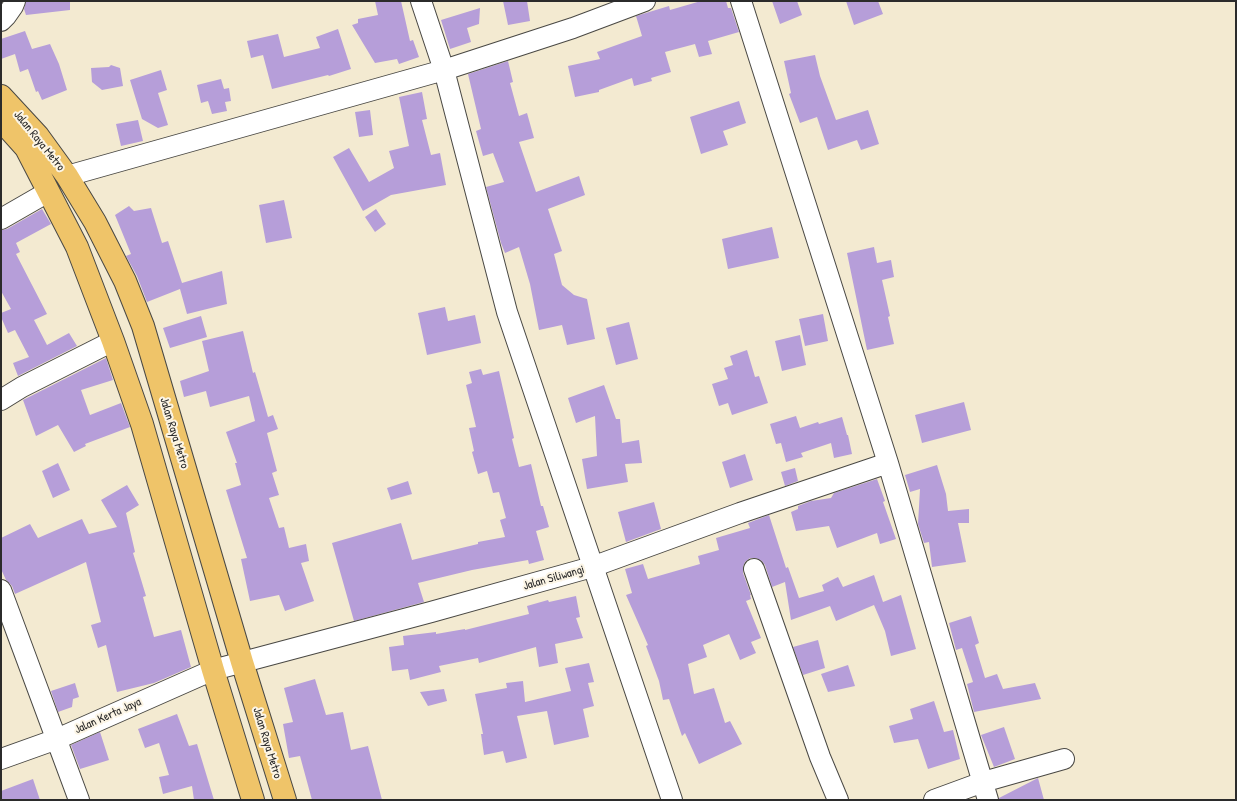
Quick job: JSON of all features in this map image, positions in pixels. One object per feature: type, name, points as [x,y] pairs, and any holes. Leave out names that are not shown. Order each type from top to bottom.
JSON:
[{"type":"highway","name":"Jalan Raya Metro","points":[[1,96],[38,136],[67,176],[95,222],[125,281],[143,326],[242,662],[285,800]]},
{"type":"highway","points":[[1,120],[26,148],[77,247],[113,341],[142,424],[213,670],[253,800]]},
{"type":"street","points":[[1,21],[10,11],[15,1]]},
{"type":"street","points":[[421,1],[444,70],[507,312],[672,800]]},
{"type":"street","points":[[67,176],[444,70],[573,28],[645,1]]},
{"type":"street","points":[[741,1],[888,463],[986,791]]},
{"type":"street","points":[[1,219],[48,192]]},
{"type":"street","points":[[1,400],[22,387],[113,341]]},
{"type":"street","name":"Jalan Siliwangi","points":[[213,670],[431,612],[592,567],[740,513],[888,463]]},
{"type":"street","points":[[754,569],[820,757],[838,800]]},
{"type":"street","points":[[1,590],[79,800]]},
{"type":"street","name":"Jalan Kerta Jaya","points":[[1,759],[57,739],[213,670]]},
{"type":"street","points":[[934,800],[986,791],[1064,759]]},
{"type":"building","points":[[26,1],[70,1],[70,10],[26,15],[24,9]]},
{"type":"building","points":[[375,1],[401,1],[410,41],[413,40],[419,57],[399,64],[397,59],[375,63],[352,25],[358,23],[358,19],[378,15]]},
{"type":"building","points":[[503,1],[527,1],[530,21],[508,25]]},
{"type":"building","points":[[701,1],[726,1],[728,8],[731,8],[739,32],[708,41],[712,54],[699,57],[695,44],[665,52],[671,72],[651,78],[652,81],[634,86],[632,78],[599,90],[599,92],[575,97],[568,66],[600,59],[597,52],[642,36],[636,16],[669,6],[670,10]]},
{"type":"building","points":[[772,1],[797,1],[802,15],[780,24]]},
{"type":"building","points":[[846,1],[878,1],[883,14],[854,25]]},
{"type":"building","points":[[480,8],[479,24],[467,28],[471,42],[450,49],[441,20]]},
{"type":"building","points":[[338,29],[351,69],[329,76],[272,89],[263,55],[251,58],[247,41],[278,34],[284,57],[320,48],[316,37]]},
{"type":"building","points":[[25,31],[32,49],[50,44],[59,64],[67,90],[42,100],[38,91],[36,92],[28,69],[20,72],[15,54],[1,59],[1,39]]},
{"type":"building","points":[[815,55],[820,76],[836,120],[868,110],[879,144],[861,150],[857,140],[828,150],[817,117],[800,123],[789,94],[791,93],[784,61]]},
{"type":"building","points":[[508,61],[513,82],[510,83],[519,116],[527,113],[534,138],[519,142],[536,192],[579,176],[585,195],[548,209],[562,251],[554,254],[562,285],[574,295],[587,299],[595,339],[567,345],[562,325],[539,330],[530,284],[519,247],[505,253],[501,243],[486,187],[504,182],[493,153],[483,156],[476,131],[481,129],[468,74]]},
{"type":"building","points":[[111,65],[120,68],[123,86],[102,90],[92,82],[91,68],[109,67]]},
{"type":"building","points":[[161,70],[167,90],[158,93],[168,125],[158,128],[142,119],[130,80]]},
{"type":"building","points":[[221,79],[224,89],[229,88],[231,101],[225,102],[227,111],[212,114],[208,101],[201,103],[197,85]]},
{"type":"building","points":[[422,92],[427,119],[422,120],[431,155],[440,153],[446,185],[391,195],[363,211],[333,157],[349,148],[369,182],[394,168],[389,151],[409,146],[399,97]]},
{"type":"building","points":[[739,101],[746,123],[723,131],[728,145],[701,154],[690,117]]},
{"type":"building","points":[[370,110],[373,135],[359,137],[355,112]]},
{"type":"building","points":[[138,120],[143,141],[121,146],[116,124]]},
{"type":"building","points":[[284,200],[292,238],[266,243],[259,205]]},
{"type":"building","points":[[129,206],[134,211],[151,208],[162,243],[168,241],[182,283],[222,271],[227,304],[187,314],[180,289],[147,302],[137,276],[126,256],[131,254],[115,215]]},
{"type":"building","points":[[42,209],[51,224],[16,243],[20,252],[16,254],[47,314],[34,320],[47,345],[69,333],[77,346],[18,376],[13,363],[29,357],[15,330],[8,333],[1,317],[1,313],[11,309],[1,291],[1,230],[7,229]]},
{"type":"building","points":[[376,209],[386,224],[375,232],[365,217]]},
{"type":"building","points":[[772,227],[779,258],[728,269],[722,239]]},
{"type":"building","points":[[874,247],[877,263],[891,260],[894,277],[882,280],[890,316],[888,317],[894,344],[867,350],[847,253]]},
{"type":"building","points":[[445,307],[448,321],[475,315],[481,343],[427,355],[418,313]]},
{"type":"building","points":[[823,314],[828,341],[805,346],[799,319]]},
{"type":"building","points":[[201,316],[207,337],[170,348],[163,328]]},
{"type":"building","points":[[629,322],[638,359],[616,365],[606,328]]},
{"type":"building","points":[[243,331],[253,373],[255,372],[268,417],[273,415],[278,429],[267,433],[277,471],[272,473],[279,495],[269,498],[279,528],[284,527],[289,548],[306,544],[309,561],[301,563],[314,601],[285,611],[279,595],[250,601],[241,559],[247,558],[226,490],[241,485],[235,463],[237,463],[226,432],[255,421],[249,396],[210,407],[206,391],[184,397],[180,381],[209,371],[202,341]]},
{"type":"building","points":[[800,335],[806,365],[782,371],[775,341]]},
{"type":"building","points":[[747,350],[755,377],[759,376],[768,403],[732,415],[728,403],[719,406],[712,384],[728,379],[724,368],[733,365],[730,356]]},
{"type":"building","points":[[106,358],[113,380],[81,390],[90,415],[121,403],[130,427],[85,444],[86,446],[74,452],[58,425],[36,436],[23,400]]},
{"type":"building","points":[[481,369],[483,375],[499,371],[519,467],[531,464],[541,506],[543,506],[549,527],[536,531],[544,560],[529,564],[528,560],[472,570],[418,583],[424,602],[354,621],[332,543],[401,523],[412,560],[478,544],[478,542],[505,537],[500,520],[506,518],[499,492],[493,493],[487,471],[478,474],[472,452],[474,451],[469,428],[476,427],[466,385],[472,383],[469,372]]},
{"type":"building","points":[[604,385],[616,419],[620,419],[622,443],[639,440],[642,463],[625,464],[628,482],[587,489],[582,459],[597,456],[595,416],[576,423],[568,398]]},
{"type":"building","points":[[964,402],[971,430],[922,443],[915,415]]},
{"type":"building","points":[[796,416],[800,428],[818,422],[819,424],[842,417],[852,454],[834,458],[831,443],[801,453],[803,457],[786,462],[781,443],[776,444],[770,424]]},
{"type":"building","points":[[745,454],[753,480],[730,488],[722,462]]},
{"type":"building","points":[[58,463],[70,490],[53,498],[42,471]]},
{"type":"building","points":[[937,465],[946,494],[948,511],[969,509],[969,523],[958,523],[966,562],[932,567],[929,542],[924,543],[918,524],[920,489],[910,492],[905,475]]},
{"type":"building","points":[[795,468],[798,481],[785,486],[781,472]]},
{"type":"building","points":[[877,479],[885,501],[883,502],[896,539],[880,544],[877,533],[837,548],[829,526],[796,531],[791,512],[798,509],[798,506],[811,501],[831,498],[834,493]]},
{"type":"building","points":[[408,481],[412,494],[391,500],[387,488]]},
{"type":"building","points":[[127,485],[139,505],[126,513],[135,552],[133,553],[146,596],[143,597],[154,637],[181,630],[191,667],[154,683],[117,692],[106,645],[98,648],[91,625],[101,622],[86,562],[15,594],[12,586],[6,580],[1,569],[1,538],[30,524],[38,538],[82,519],[89,534],[117,527],[101,500]]},
{"type":"building","points":[[654,502],[661,529],[626,542],[618,512]]},
{"type":"building","points":[[769,515],[786,568],[788,567],[799,598],[824,591],[822,585],[838,577],[843,587],[874,575],[883,602],[901,595],[916,649],[891,656],[885,631],[874,605],[836,621],[830,606],[791,620],[785,582],[772,587],[765,565],[762,561],[756,558],[750,558],[745,562],[743,573],[751,595],[751,599],[746,601],[761,638],[751,642],[756,653],[740,660],[729,634],[703,645],[707,657],[688,664],[694,694],[714,688],[725,723],[730,721],[742,744],[699,764],[685,733],[682,736],[669,699],[663,700],[659,681],[646,646],[648,645],[626,595],[632,593],[625,569],[643,564],[648,579],[700,564],[698,556],[719,550],[716,538],[750,528],[748,523]]},
{"type":"building","points":[[576,596],[580,617],[576,618],[583,638],[555,644],[558,663],[539,667],[536,647],[479,663],[478,658],[439,666],[441,672],[410,680],[408,669],[392,671],[389,647],[404,645],[403,636],[465,630],[529,614],[527,606],[548,600],[549,602]]},
{"type":"building","points":[[971,616],[979,643],[975,645],[985,678],[997,674],[1003,689],[1035,683],[1041,699],[974,712],[967,684],[973,682],[962,648],[956,650],[949,623]]},
{"type":"building","points":[[818,640],[825,668],[803,675],[793,647]]},
{"type":"building","points":[[589,663],[594,682],[588,683],[594,706],[583,709],[589,737],[554,745],[547,711],[517,716],[527,758],[506,763],[503,751],[484,755],[481,734],[483,734],[475,694],[507,688],[506,683],[523,681],[525,702],[571,691],[565,668]]},
{"type":"building","points":[[848,665],[855,686],[828,692],[821,674]]},
{"type":"building","points":[[315,679],[326,715],[343,712],[351,750],[368,746],[382,800],[312,800],[300,756],[289,758],[283,724],[293,722],[284,688]]},
{"type":"building","points":[[75,683],[79,697],[73,699],[72,707],[58,712],[51,691]]},
{"type":"building","points":[[444,689],[447,701],[428,706],[420,692]]},
{"type":"building","points":[[934,701],[944,732],[953,730],[960,759],[928,769],[918,739],[894,743],[889,726],[913,719],[910,709]]},
{"type":"building","points":[[177,714],[189,746],[197,744],[214,800],[194,800],[192,786],[163,794],[159,777],[169,775],[159,743],[145,748],[138,729]]},
{"type":"building","points":[[1004,727],[1015,759],[994,767],[981,735]]},
{"type":"building","points":[[100,732],[109,760],[80,769],[71,745]]},
{"type":"building","points":[[1038,778],[1044,800],[999,800],[999,798]]},
{"type":"building","points":[[33,779],[40,800],[1,800],[1,791]]}]
